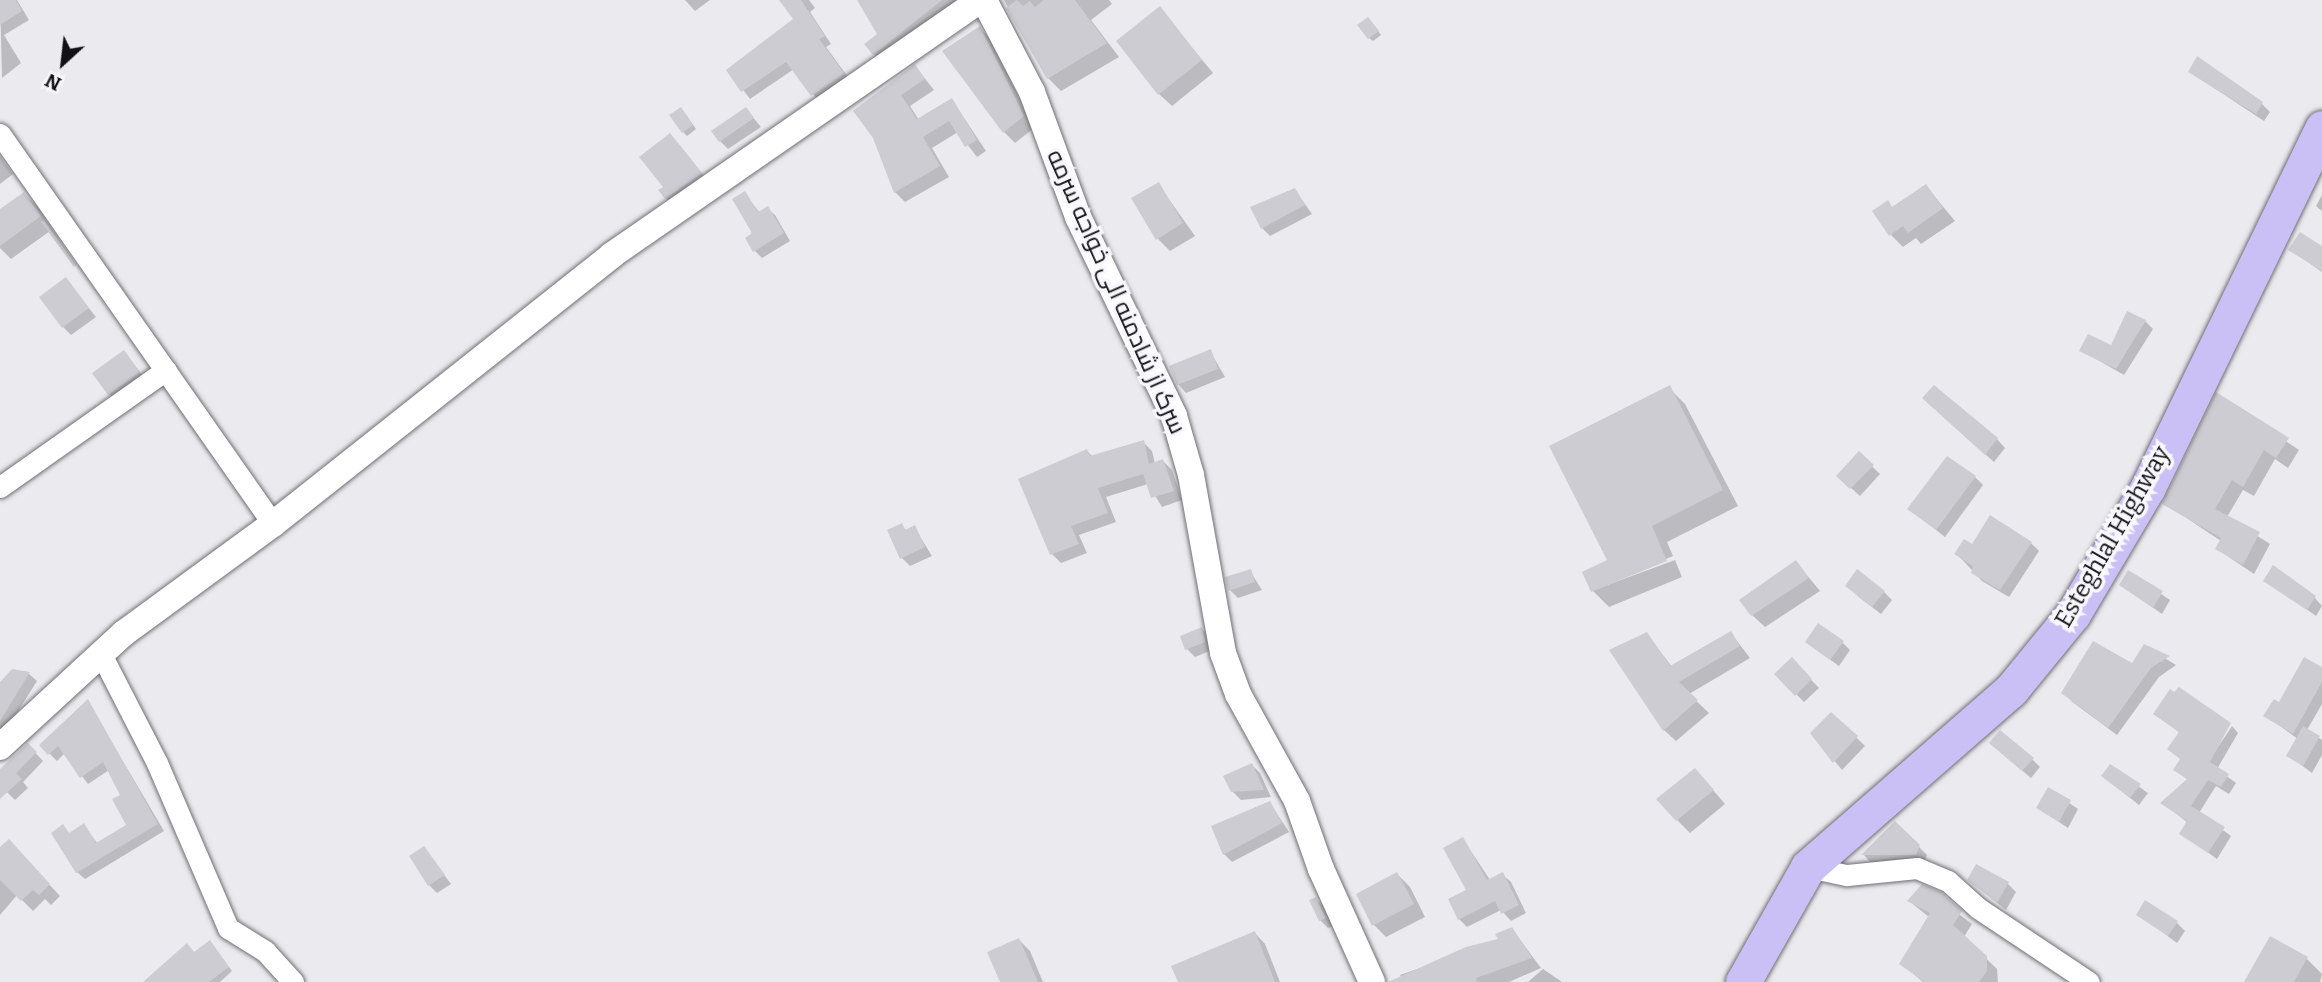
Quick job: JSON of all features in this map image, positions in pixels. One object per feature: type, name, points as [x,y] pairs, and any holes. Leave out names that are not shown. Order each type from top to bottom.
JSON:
[{"type":"highway","name":"Esteghlal Highway","points":[[1743,982],[1808,867],[2011,690],[2073,614],[2148,487],[2322,128]]},
{"type":"street","points":[[0,747],[101,654],[273,524],[612,255],[982,0]]},
{"type":"street","name":"سرک از شادمنه الی خواجه سرمه","points":[[982,0],[1032,92],[1078,217],[1174,416],[1191,475],[1223,653],[1238,694],[1297,801],[1331,893],[1372,982]]},
{"type":"street","points":[[0,134],[273,524]]},
{"type":"street","points":[[0,487],[166,370]]},
{"type":"street","points":[[101,654],[157,763],[228,928],[265,951],[293,982]]},
{"type":"street","points":[[1808,867],[1847,875],[1917,868],[1948,881],[1978,908],[2089,982]]},
{"type":"building","points":[[0,0],[16,0],[22,11],[0,25]]},
{"type":"building","points":[[779,0],[801,0],[825,36],[819,39],[844,73],[811,96],[786,62],[741,92],[726,70],[793,19]]},
{"type":"building","points":[[857,0],[942,0],[873,55],[864,44],[877,34]]},
{"type":"building","points":[[1017,0],[1023,6],[1030,1],[1035,7],[1044,0],[1075,0],[1107,43],[1047,79],[1006,8]]},
{"type":"building","points":[[1160,6],[1202,60],[1158,95],[1116,41]]},
{"type":"building","points":[[1368,17],[1379,31],[1368,39],[1357,25]]},
{"type":"building","points":[[980,26],[1024,116],[1003,133],[942,51]]},
{"type":"building","points":[[2197,56],[2263,102],[2256,114],[2188,72]]},
{"type":"building","points":[[915,64],[925,79],[901,95],[917,119],[952,98],[977,140],[965,147],[949,121],[923,137],[940,166],[894,193],[873,138],[853,111]]},
{"type":"building","points":[[681,107],[693,125],[682,133],[669,115]]},
{"type":"building","points":[[746,107],[754,118],[719,142],[711,131]]},
{"type":"building","points":[[670,133],[702,173],[665,199],[658,190],[663,187],[639,157]]},
{"type":"building","points":[[1159,182],[1183,223],[1156,240],[1131,198]]},
{"type":"building","points":[[1926,184],[1943,208],[1908,233],[1903,226],[1889,236],[1872,211],[1888,200],[1892,207]]},
{"type":"building","points":[[1295,188],[1305,205],[1261,229],[1250,207]]},
{"type":"building","points":[[745,191],[758,212],[768,206],[784,233],[753,252],[745,238],[752,233],[732,199]]},
{"type":"building","points":[[24,192],[41,216],[0,246],[0,209]]},
{"type":"building","points":[[44,220],[76,265],[74,267],[41,222]]},
{"type":"building","points":[[2300,232],[2322,246],[2322,271],[2288,250]]},
{"type":"building","points":[[66,277],[89,308],[62,328],[39,297]]},
{"type":"building","points":[[2127,311],[2146,320],[2116,369],[2079,351],[2088,334],[2111,345]]},
{"type":"building","points":[[1211,349],[1218,369],[1177,385],[1169,366]]},
{"type":"building","points":[[124,350],[140,372],[108,395],[92,373]]},
{"type":"building","points":[[1670,385],[1723,490],[1652,526],[1667,561],[1591,592],[1582,572],[1607,560],[1549,446]]},
{"type":"building","points":[[1934,385],[1998,438],[1985,455],[1922,398]]},
{"type":"building","points":[[2216,392],[2289,438],[2276,458],[2264,450],[2243,487],[2232,480],[2215,509],[2260,532],[2243,565],[2215,549],[2221,538],[2162,504]]},
{"type":"building","points":[[1144,440],[1149,464],[1163,459],[1174,491],[1151,498],[1143,474],[1098,488],[1108,513],[1071,526],[1079,544],[1050,555],[1018,479],[1087,449],[1090,456]]},
{"type":"building","points":[[1859,451],[1874,465],[1850,489],[1836,476]]},
{"type":"building","points":[[1947,456],[1976,476],[1936,530],[1907,509]]},
{"type":"building","points":[[1990,515],[2032,542],[2000,590],[1971,573],[1973,566],[1954,554],[1964,539],[1972,544]]},
{"type":"building","points":[[902,523],[905,530],[915,525],[925,547],[900,559],[887,530]]},
{"type":"building","points":[[1796,560],[1809,578],[1751,616],[1739,600]]},
{"type":"building","points":[[2273,565],[2316,596],[2307,610],[2263,581]]},
{"type":"building","points":[[1251,569],[1255,582],[1228,591],[1225,577]]},
{"type":"building","points":[[1857,569],[1885,591],[1872,607],[1845,586]]},
{"type":"building","points":[[2128,570],[2163,591],[2153,608],[2119,585]]},
{"type":"building","points":[[1818,623],[1844,641],[1830,660],[1805,642]]},
{"type":"building","points":[[1202,627],[1205,642],[1185,650],[1180,636]]},
{"type":"building","points":[[1731,631],[1740,646],[1679,682],[1698,700],[1663,731],[1609,650],[1647,632],[1670,666]]},
{"type":"building","points":[[2093,641],[2132,663],[2144,644],[2170,656],[2151,668],[2108,728],[2061,693]]},
{"type":"building","points":[[1792,657],[1812,679],[1795,696],[1774,674]]},
{"type":"building","points":[[2304,657],[2322,667],[2322,682],[2293,734],[2263,716],[2274,699],[2279,702]]},
{"type":"building","points":[[12,669],[30,672],[0,721],[0,682]]},
{"type":"building","points":[[2179,687],[2231,723],[2210,762],[2229,774],[2221,787],[2208,780],[2191,806],[2225,827],[2208,853],[2179,834],[2187,821],[2160,803],[2187,779],[2173,770],[2180,759],[2167,749],[2179,732],[2153,714],[2170,689],[2174,692]]},
{"type":"building","points":[[88,699],[158,824],[76,873],[51,833],[63,824],[69,833],[84,823],[96,843],[126,825],[112,799],[120,795],[103,762],[80,778],[58,746],[48,755],[39,745]]},
{"type":"building","points":[[1831,712],[1858,736],[1833,763],[1810,733]]},
{"type":"building","points":[[2303,726],[2320,736],[2303,766],[2286,756]]},
{"type":"building","points":[[2000,730],[2034,758],[2022,771],[1989,743]]},
{"type":"building","points":[[28,743],[37,752],[16,773],[22,779],[0,799],[0,769]]},
{"type":"building","points":[[1252,763],[1264,790],[1231,792],[1223,776]]},
{"type":"building","points":[[2110,764],[2141,784],[2130,798],[2101,776]]},
{"type":"building","points":[[1695,768],[1714,790],[1676,821],[1656,799]]},
{"type":"building","points":[[2048,787],[2071,800],[2059,822],[2036,808]]},
{"type":"building","points":[[1270,801],[1282,823],[1223,855],[1211,826]]},
{"type":"building","points":[[1895,821],[1920,845],[1916,855],[1861,855]]},
{"type":"building","points":[[1463,837],[1487,880],[1503,872],[1519,905],[1501,914],[1495,901],[1458,920],[1448,899],[1466,890],[1443,848]]},
{"type":"building","points":[[9,839],[50,884],[39,895],[33,890],[21,901],[0,880],[0,847]]},
{"type":"building","points":[[424,846],[445,875],[428,886],[409,856]]},
{"type":"building","points":[[1976,864],[2009,882],[1997,903],[1967,880]]},
{"type":"building","points":[[1397,872],[1414,904],[1372,926],[1356,894]]},
{"type":"building","points":[[1922,884],[1941,892],[1962,911],[1953,925],[1987,956],[1987,971],[1979,982],[1925,982],[1899,964],[1930,913],[1907,901]]},
{"type":"building","points":[[1316,897],[1326,918],[1319,921],[1309,900]]},
{"type":"building","points":[[2145,900],[2178,921],[2168,936],[2136,915]]},
{"type":"building","points":[[1512,927],[1532,958],[1476,978],[1477,982],[1388,982],[1466,947],[1498,939],[1495,934]]},
{"type":"building","points":[[1255,931],[1275,982],[1178,982],[1171,966]]},
{"type":"building","points":[[2270,936],[2308,957],[2294,982],[2244,982]]},
{"type":"building","points":[[1019,938],[1038,982],[1000,982],[987,952]]},
{"type":"building","points":[[210,940],[229,967],[209,982],[143,982],[187,943],[194,952]]}]
